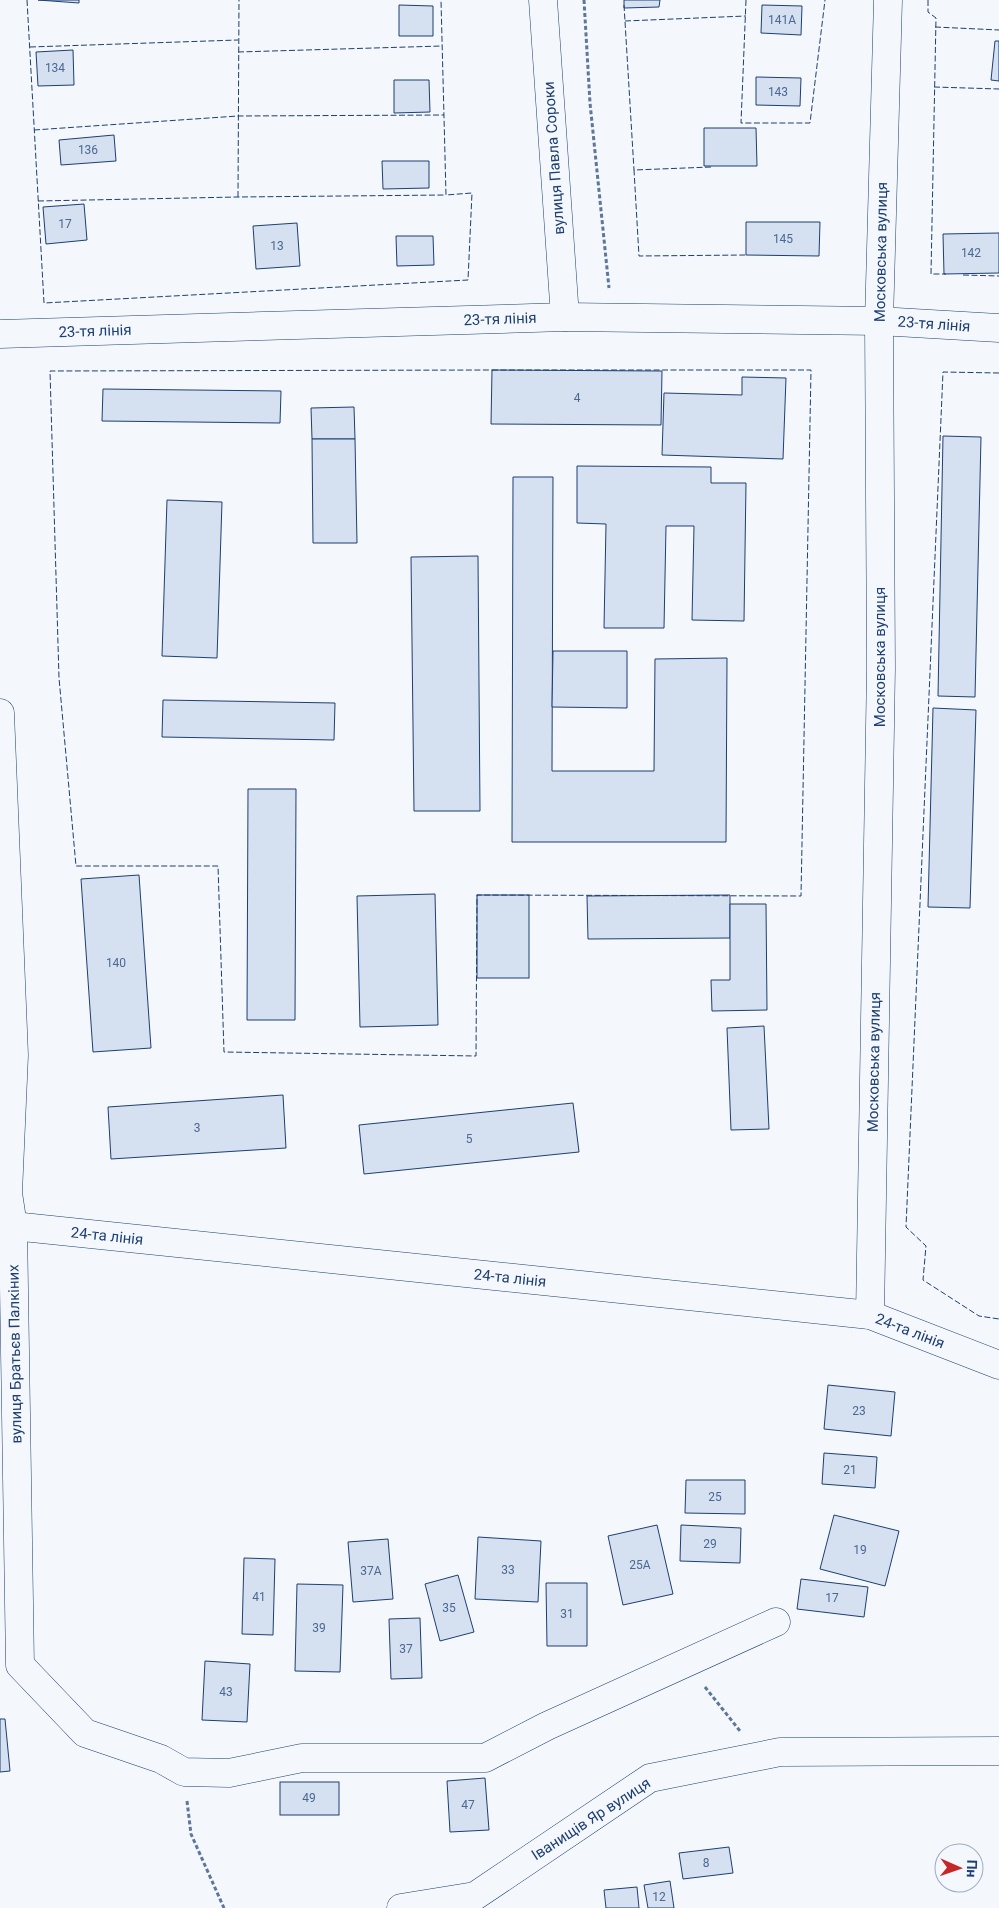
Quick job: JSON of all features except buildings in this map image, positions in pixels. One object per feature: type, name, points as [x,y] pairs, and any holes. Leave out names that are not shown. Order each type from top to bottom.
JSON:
[{"type":"street","name":"вулиця Павла Сороки","points":[[544,0],[565,317]]},
{"type":"street","name":"Московська вулиця","points":[[870,1315],[881,668],[879,320],[888,0]]},
{"type":"street","name":"23-тя лінія","points":[[0,334],[565,317],[879,320],[999,328]]},
{"type":"street","name":"вулиця Братьєв Палкіних","points":[[0,713],[14,1055],[4,1192],[13,1226],[20,1665],[85,1733],[161,1759],[184,1772]]},
{"type":"street","name":"24-та лінія","points":[[13,1226],[870,1315],[999,1365]]},
{"type":"street","points":[[184,1772],[229,1773],[302,1758],[485,1758],[547,1726],[776,1622]]},
{"type":"street","name":"Іванищів Яр вулиця","points":[[402,1908],[475,1896],[650,1778],[780,1752],[999,1751]]},
{"type":"path","points":[[584,0],[590,103],[612,318]]},
{"type":"path","points":[[184,1772],[191,1834],[224,1908]]},
{"type":"fence","points":[[27,0],[44,303],[468,280],[472,193],[446,195],[441,0]]},
{"type":"fence","points":[[238,197],[239,0]]},
{"type":"fence","points":[[746,0],[741,123],[810,123],[825,0]]},
{"type":"fence","points":[[928,0],[928,12],[936,18],[931,274],[946,274]]},
{"type":"fence","points":[[624,5],[634,170]]},
{"type":"fence","points":[[625,21],[746,16]]},
{"type":"fence","points":[[935,27],[999,30]]},
{"type":"fence","points":[[30,47],[238,40]]},
{"type":"fence","points":[[238,52],[442,46]]},
{"type":"fence","points":[[934,87],[999,89]]},
{"type":"fence","points":[[34,130],[238,116],[444,115]]},
{"type":"fence","points":[[711,167],[634,170],[639,256],[746,255]]},
{"type":"fence","points":[[38,201],[446,195]]},
{"type":"fence","points":[[963,275],[999,276]]},
{"type":"fence","points":[[492,370],[811,370],[801,896],[477,895],[476,1056],[224,1052],[218,866],[76,866],[59,678],[50,371],[492,370]]},
{"type":"fence","points":[[999,373],[943,372],[906,1227],[926,1246],[923,1280],[979,1316],[999,1319]]}]
